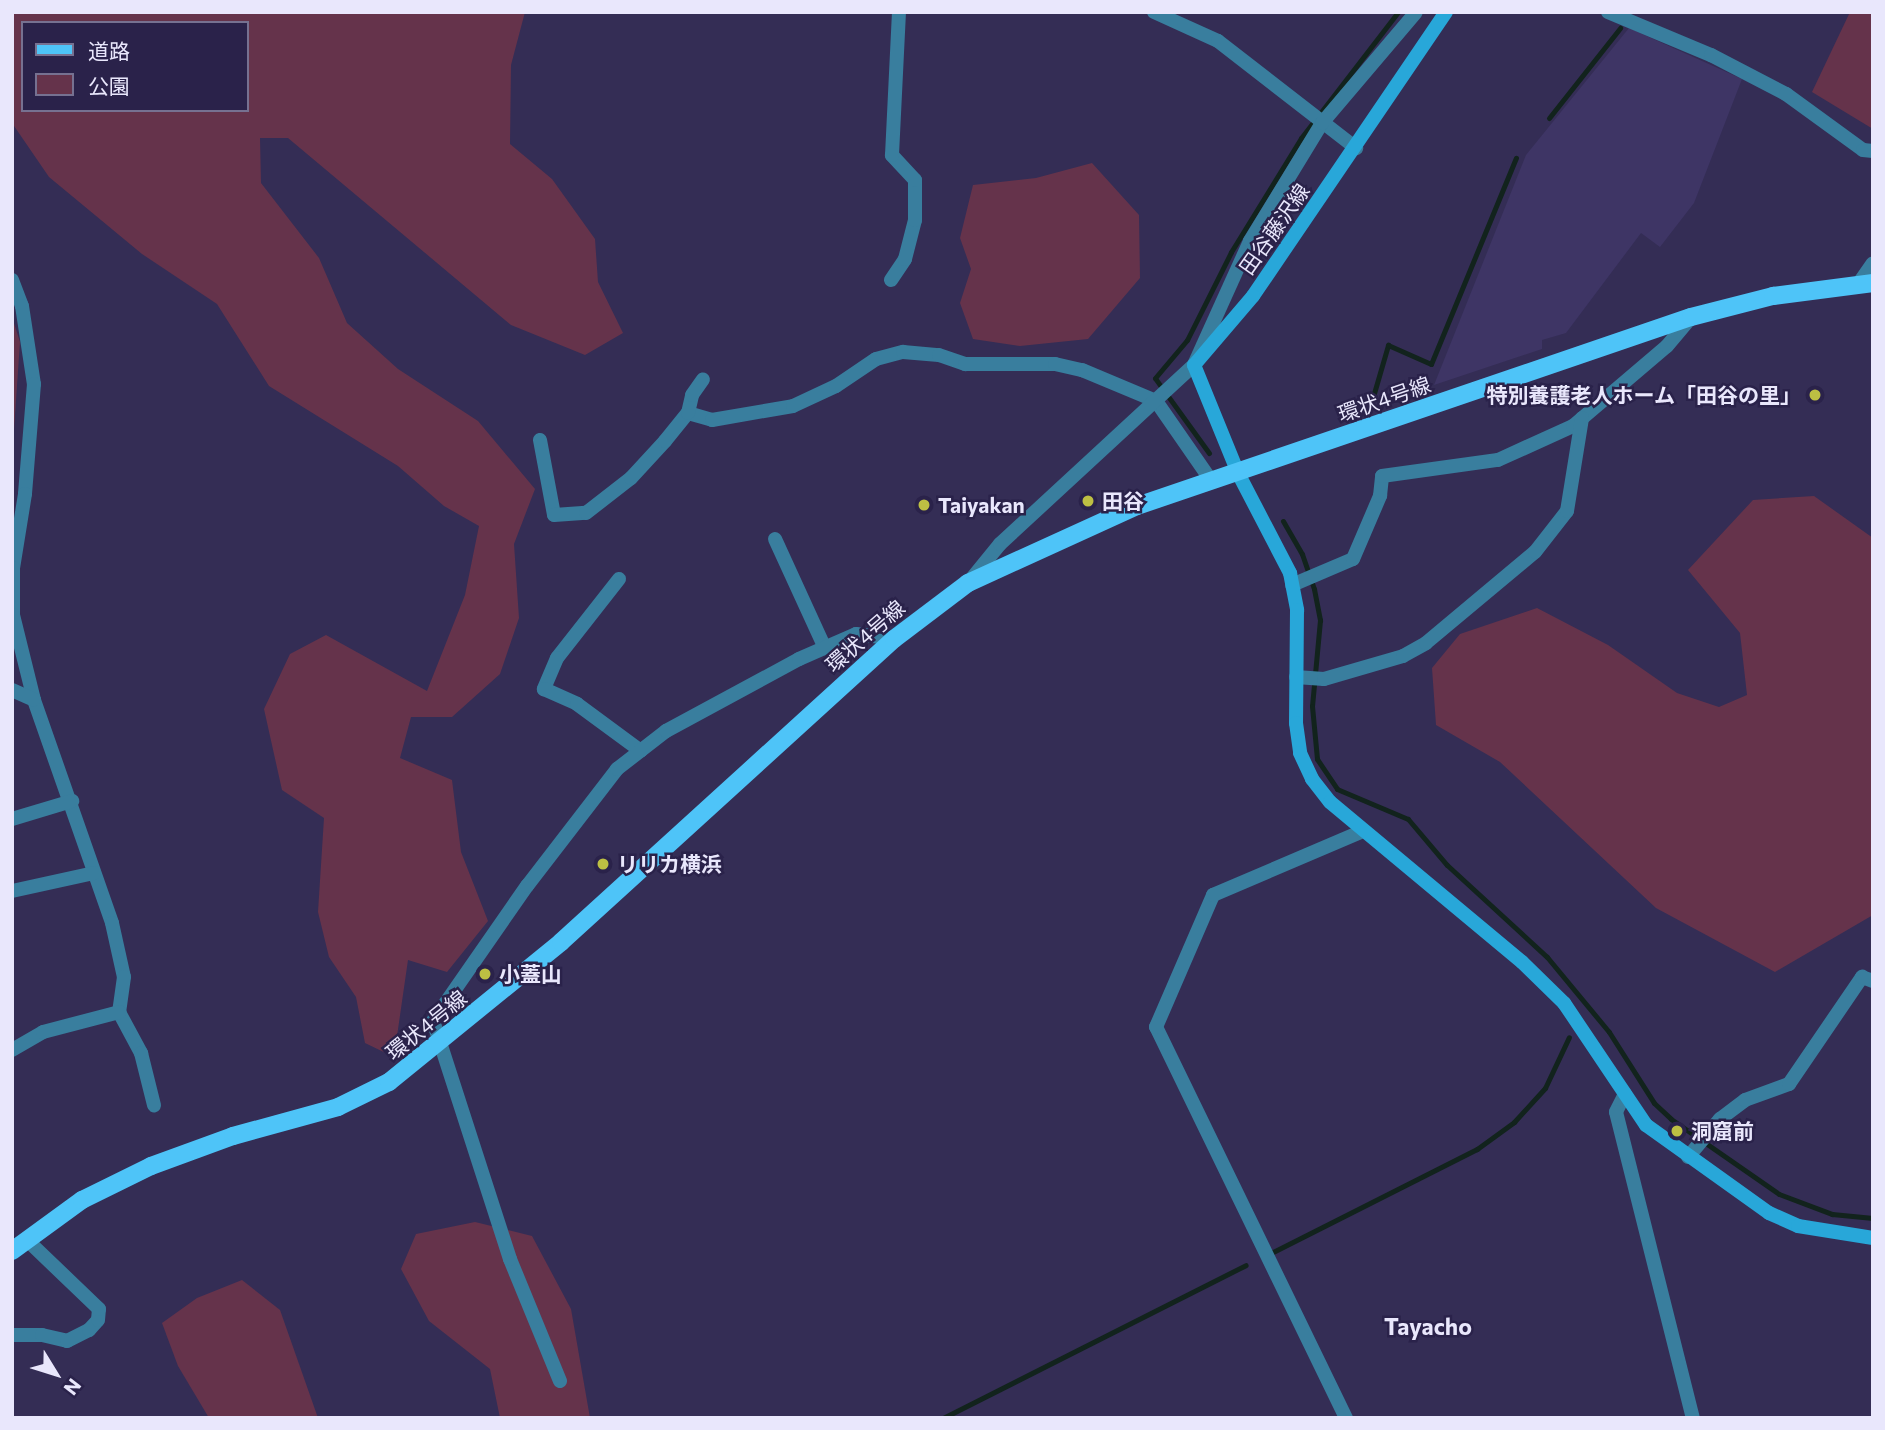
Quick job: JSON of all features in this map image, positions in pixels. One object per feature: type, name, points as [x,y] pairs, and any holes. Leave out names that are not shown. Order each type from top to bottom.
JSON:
[{"type":"main road","name":"環状4号線","points":[[12,1251],[82,1200],[151,1166],[233,1136],[338,1107],[389,1083],[440,1044],[561,942],[894,639],[968,583],[1137,506],[1690,317],[1773,296],[1866,283]]},
{"type":"street","points":[[891,280],[905,258],[915,220],[915,180],[892,155],[899,12]]},
{"type":"street","points":[[1154,12],[1218,41],[1356,148]]},
{"type":"street","points":[[968,583],[1000,544],[1194,365],[1250,241],[1317,118],[1416,12]]},
{"type":"street","name":"田谷藤沢線","points":[[1194,365],[1254,296],[1446,12]]},
{"type":"street","points":[[1608,12],[1711,55],[1786,94],[1863,150],[1873,150]]},
{"type":"street","points":[[1866,283],[1873,263]]},
{"type":"street","points":[[12,280],[34,363],[25,494],[13,580],[13,615],[34,700],[72,801],[120,955],[124,977],[119,1012],[141,1054],[154,1105]]},
{"type":"street","points":[[1297,583],[1353,559],[1380,496],[1382,475],[1498,460],[1582,418],[1667,346],[1690,317]]},
{"type":"street","points":[[688,413],[712,419],[793,406],[836,386],[876,359],[903,352],[939,355],[965,364],[1055,364],[1082,370],[1157,400],[1212,482]]},
{"type":"street","points":[[1194,365],[1238,473],[1297,583],[1296,677],[1300,752],[1324,794],[1363,831],[1522,962],[1564,1003],[1646,1125],[1769,1213],[1798,1226],[1873,1238]]},
{"type":"street","points":[[540,440],[554,515],[586,513],[631,478],[688,413],[692,395],[703,379]]},
{"type":"street","points":[[1296,677],[1318,679],[1403,656],[1426,643],[1535,552],[1567,511],[1582,418]]},
{"type":"street","points":[[775,539],[825,648]]},
{"type":"street","points":[[618,579],[557,657],[544,689],[577,704],[641,751]]},
{"type":"street","points":[[560,1381],[510,1259],[433,1021],[527,886],[617,769],[666,731],[825,648],[856,634],[894,639]]},
{"type":"street","points":[[12,690],[34,700]]},
{"type":"street","points":[[12,819],[72,801]]},
{"type":"street","points":[[1346,1418],[1156,1027],[1213,895],[1363,831]]},
{"type":"street","points":[[12,891],[94,873]]},
{"type":"street","points":[[1688,1157],[1745,1100],[1789,1084],[1862,977],[1873,981]]},
{"type":"street","points":[[12,1050],[43,1032],[119,1012]]},
{"type":"street","points":[[1625,1094],[1616,1112],[1693,1418]]},
{"type":"street","points":[[12,1335],[42,1335],[67,1341],[89,1330],[97,1320],[99,1309],[27,1240]]},
{"type":"shaded area","points":[[1629,28],[1742,79],[1694,203],[1660,247],[1641,233],[1566,333],[1542,340],[1542,349],[1434,385],[1526,155]]},
{"type":"green space","points":[[12,12],[525,12],[511,65],[510,144],[552,179],[595,239],[598,282],[623,333],[585,355],[511,325],[288,138],[260,138],[261,183],[319,258],[347,323],[398,369],[478,421],[535,489],[514,544],[519,618],[500,674],[452,717],[411,717],[400,758],[452,780],[461,852],[488,921],[447,972],[408,960],[394,1057],[365,1043],[356,997],[329,957],[318,912],[324,818],[282,790],[264,709],[290,654],[326,635],[427,691],[465,595],[479,526],[444,506],[398,466],[269,386],[217,304],[142,254],[49,177],[12,123]]},
{"type":"green space","points":[[1850,12],[1873,12],[1873,129],[1812,92]]},
{"type":"green space","points":[[1092,163],[1139,215],[1140,278],[1088,339],[1020,346],[973,339],[960,303],[971,269],[960,238],[973,185],[1036,178]]},
{"type":"green space","points":[[12,317],[20,342],[12,459]]},
{"type":"green space","points":[[1814,496],[1873,538],[1873,915],[1775,972],[1656,908],[1500,762],[1436,725],[1432,668],[1460,634],[1537,608],[1608,645],[1677,693],[1719,707],[1747,695],[1740,633],[1688,570],[1753,500]]},
{"type":"green space","points":[[475,1222],[532,1236],[571,1309],[590,1418],[500,1418],[490,1369],[429,1321],[401,1269],[416,1234]]},
{"type":"green space","points":[[242,1280],[280,1310],[318,1418],[209,1418],[178,1366],[162,1323],[197,1298]]},
{"type":"waterway","points":[[1209,453],[1155,378],[1187,340],[1231,252],[1301,138],[1398,12]]},
{"type":"waterway","points":[[1549,118],[1620,28]]},
{"type":"waterway","points":[[1370,407],[1388,345],[1431,364],[1516,158]]},
{"type":"waterway","points":[[1283,521],[1302,554],[1314,589],[1320,620],[1312,706],[1317,759],[1337,789],[1408,819],[1447,865],[1547,957],[1609,1032],[1654,1103],[1671,1119],[1779,1194],[1832,1214],[1873,1218]]},
{"type":"waterway","points":[[1273,1252],[1477,1149],[1514,1122],[1545,1088],[1569,1037]]},
{"type":"waterway","points":[[943,1418],[1246,1265]]},
{"type":"place","name":"特別養護老人ホーム「田谷の里」","points":[[1815,395]]},
{"type":"place","name":"田谷","points":[[1088,501]]},
{"type":"place","name":"Taiyakan","points":[[924,505]]},
{"type":"place","name":"リリカ横浜","points":[[603,864]]},
{"type":"place","name":"小蓋山","points":[[485,974]]},
{"type":"place","name":"洞窟前","points":[[1677,1131]]},
{"type":"district","name":"Tayacho","points":[[1428,1326]]}]
